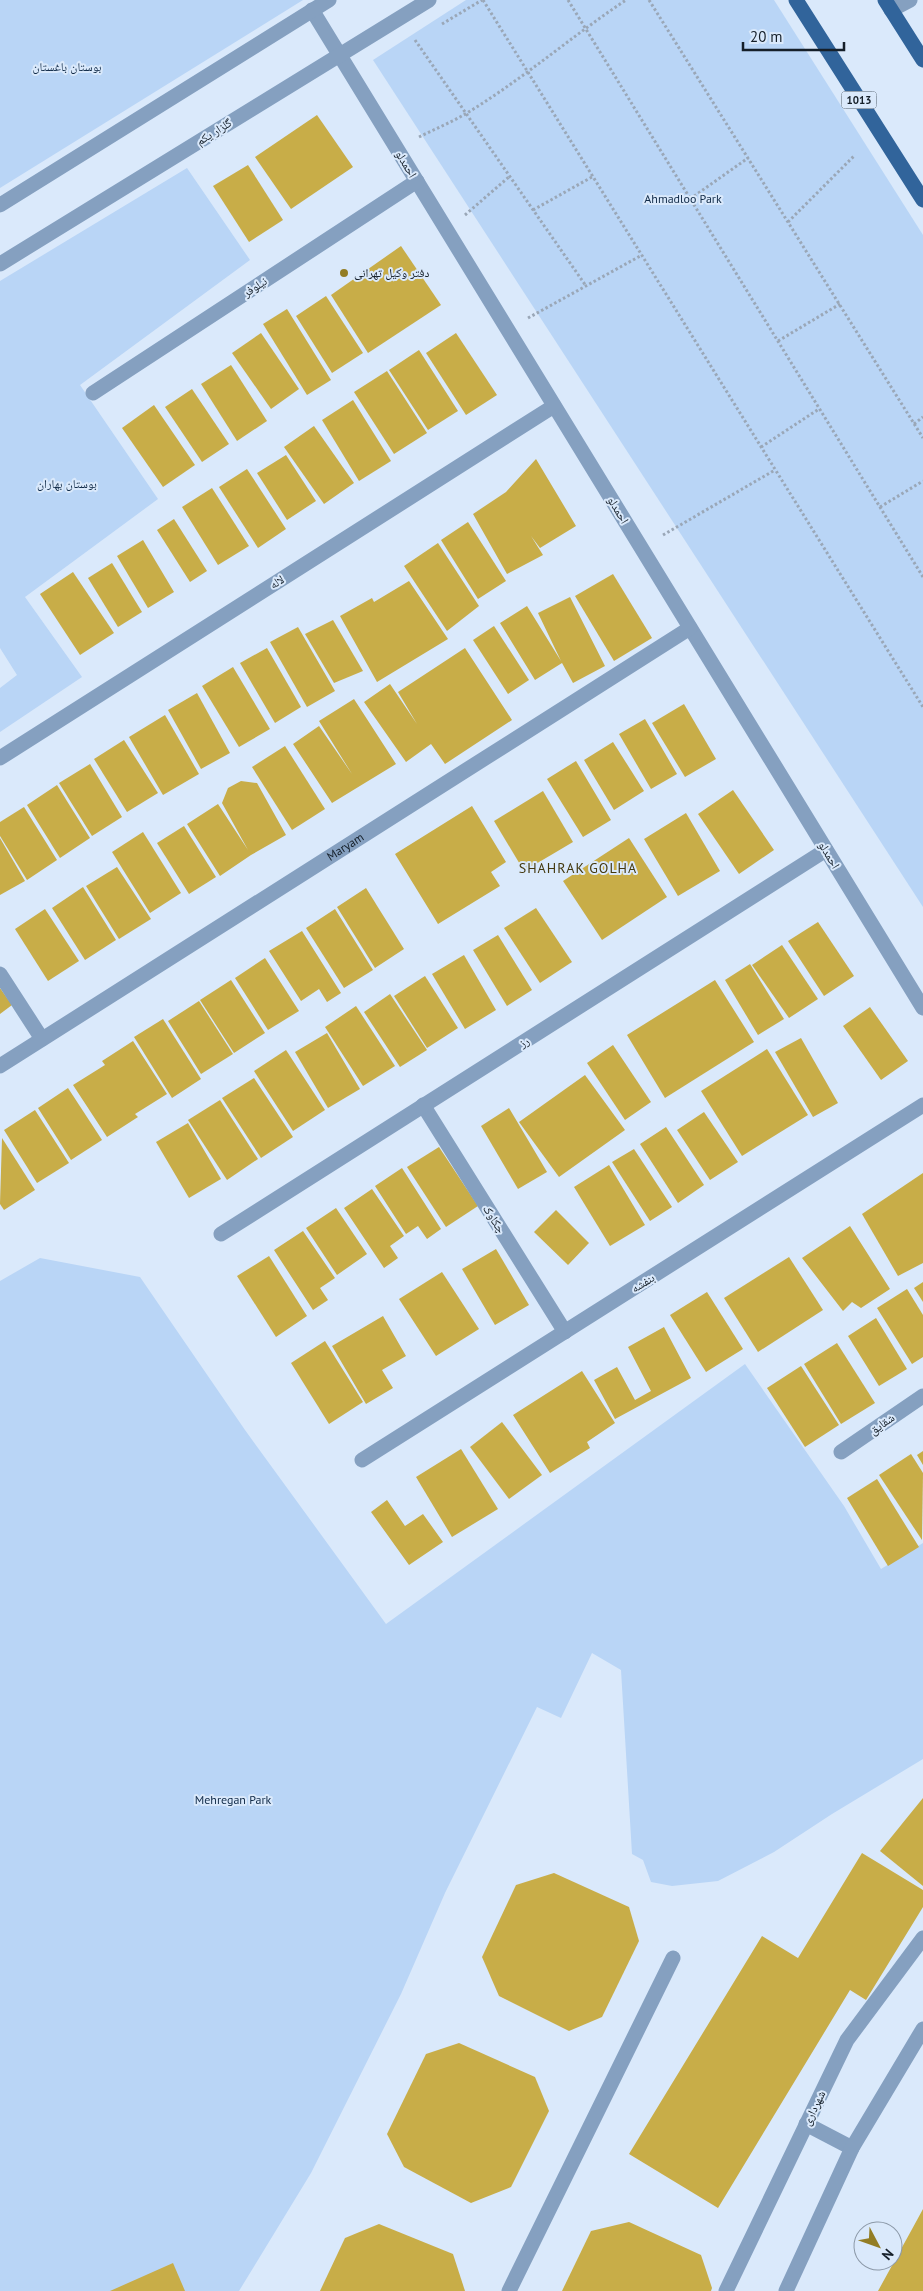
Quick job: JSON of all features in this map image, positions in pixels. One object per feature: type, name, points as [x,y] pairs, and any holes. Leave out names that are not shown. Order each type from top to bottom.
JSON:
[{"type":"main road","name":"1013","points":[[796,0],[923,200]]},
{"type":"main road","points":[[888,5],[923,60]]},
{"type":"street","points":[[0,204],[329,0]]},
{"type":"street","name":"گلزار یکم","points":[[0,264],[429,0]]},
{"type":"street","points":[[888,5],[910,0]]},
{"type":"street","name":"احمدلو","points":[[312,10],[923,1008]]},
{"type":"street","name":"نیلوفر","points":[[93,393],[416,181]]},
{"type":"street","name":"لاله","points":[[0,758],[554,406]]},
{"type":"street","name":"Maryam","points":[[0,1066],[690,628]]},
{"type":"street","name":"رز","points":[[221,1234],[826,850]]},
{"type":"street","points":[[0,974],[42,1039]]},
{"type":"street","name":"چکاوک","points":[[423,1105],[565,1332]]},
{"type":"street","name":"بنفشه","points":[[362,1460],[923,1105]]},
{"type":"street","name":"شقایق","points":[[841,1452],[923,1396]]},
{"type":"street","name":"شهرداری","points":[[726,2291],[847,2040],[923,1938]]},
{"type":"street","points":[[509,2291],[673,1958]]},
{"type":"street","points":[[786,2291],[852,2148],[923,2029]]},
{"type":"street","points":[[806,2124],[852,2148]]},
{"type":"path","points":[[483,0],[923,707]]},
{"type":"path","points":[[568,0],[923,577]]},
{"type":"path","points":[[396,148],[466,113],[528,72],[585,28],[626,0]]},
{"type":"path","points":[[649,0],[923,438]]},
{"type":"path","points":[[415,40],[586,286]]},
{"type":"path","points":[[788,222],[854,156]]},
{"type":"path","points":[[690,199],[748,158]]},
{"type":"path","points":[[447,231],[510,176]]},
{"type":"path","points":[[533,210],[592,177]]},
{"type":"path","points":[[507,329],[642,255]]},
{"type":"path","points":[[778,341],[840,304]]},
{"type":"path","points":[[761,447],[820,409]]},
{"type":"path","points":[[914,424],[923,417]]},
{"type":"path","points":[[641,548],[775,470]]},
{"type":"path","points":[[880,507],[923,481]]},
{"type":"green space","name":"بوستان باغستان","points":[[0,0],[303,0],[0,188]]},
{"type":"green space","name":"Ahmadloo Park","points":[[466,0],[774,0],[923,235],[923,907],[373,60]]},
{"type":"green space","name":"بوستان بهاران","points":[[187,168],[250,260],[80,385],[158,499],[25,597],[82,677],[0,732],[0,688],[17,675],[0,648],[0,281]]},
{"type":"green space","name":"Mehregan Park","points":[[40,1258],[140,1277],[245,1430],[386,1624],[745,1364],[844,1506],[881,1569],[923,1543],[923,1759],[832,1814],[774,1852],[718,1881],[672,1886],[651,1882],[643,1860],[632,1854],[621,1670],[592,1653],[561,1718],[537,1707],[445,1893],[401,1994],[311,2173],[239,2291],[0,2291],[0,1281]]},
{"type":"building","points":[[317,115],[353,167],[291,209],[255,157]]},
{"type":"building","points":[[248,165],[283,220],[249,242],[213,186]]},
{"type":"building","points":[[401,246],[441,305],[368,353],[331,295]]},
{"type":"building","points":[[326,296],[363,353],[332,373],[296,316]]},
{"type":"building","points":[[287,309],[331,380],[307,395],[263,324]]},
{"type":"building","points":[[261,333],[299,389],[271,409],[232,353]]},
{"type":"building","points":[[456,333],[497,395],[466,415],[426,353]]},
{"type":"building","points":[[419,350],[458,411],[428,430],[389,370]]},
{"type":"building","points":[[231,365],[267,421],[237,441],[201,384]]},
{"type":"building","points":[[387,371],[427,433],[394,454],[354,392]]},
{"type":"building","points":[[192,389],[229,444],[202,462],[165,407]]},
{"type":"building","points":[[353,400],[391,461],[359,481],[322,420]]},
{"type":"building","points":[[154,405],[195,465],[163,487],[122,428]]},
{"type":"building","points":[[314,426],[354,483],[324,504],[284,447]]},
{"type":"building","points":[[286,455],[316,501],[287,520],[257,473]]},
{"type":"building","points":[[536,459],[576,526],[540,548],[531,536],[543,555],[507,574],[473,514],[506,492]]},
{"type":"building","points":[[247,469],[286,529],[258,548],[219,487]]},
{"type":"building","points":[[212,488],[249,546],[218,565],[182,507]]},
{"type":"building","points":[[174,519],[207,571],[190,582],[157,530]]},
{"type":"building","points":[[468,522],[506,581],[478,599],[441,540]]},
{"type":"building","points":[[143,540],[174,592],[148,608],[117,556]]},
{"type":"building","points":[[438,543],[479,606],[447,631],[404,566]]},
{"type":"building","points":[[112,563],[142,612],[118,627],[88,578]]},
{"type":"building","points":[[73,572],[114,633],[80,655],[40,594]]},
{"type":"building","points":[[613,574],[652,638],[614,661],[575,596]]},
{"type":"building","points":[[409,581],[448,639],[377,682],[340,616],[372,598],[374,602]]},
{"type":"building","points":[[570,597],[605,666],[573,683],[562,663],[535,680],[500,623],[527,606],[561,661],[538,613]]},
{"type":"building","points":[[333,620],[363,671],[334,683],[305,634]]},
{"type":"building","points":[[494,626],[529,680],[508,694],[473,640]]},
{"type":"building","points":[[298,627],[335,691],[307,707],[270,642]]},
{"type":"building","points":[[267,648],[301,707],[275,723],[240,663]]},
{"type":"building","points":[[465,648],[512,720],[445,764],[431,744],[406,762],[364,702],[390,684],[417,724],[398,692]]},
{"type":"building","points":[[233,667],[270,729],[239,747],[202,686]]},
{"type":"building","points":[[197,693],[230,753],[201,769],[168,710]]},
{"type":"building","points":[[354,699],[396,764],[332,803],[293,744],[319,726],[352,774],[319,721]]},
{"type":"building","points":[[684,704],[716,759],[685,777],[652,723]]},
{"type":"building","points":[[165,715],[199,774],[163,795],[129,737]]},
{"type":"building","points":[[645,719],[677,774],[651,789],[619,734]]},
{"type":"building","points":[[124,740],[158,793],[127,812],[94,759]]},
{"type":"building","points":[[613,742],[644,791],[614,810],[584,760]]},
{"type":"building","points":[[285,746],[325,809],[292,830],[252,767]]},
{"type":"building","points":[[576,761],[611,820],[583,837],[547,779]]},
{"type":"building","points":[[90,764],[122,817],[92,836],[59,783]]},
{"type":"building","points":[[241,781],[257,783],[286,835],[220,876],[187,824],[218,804],[248,850],[222,803],[228,788]]},
{"type":"building","points":[[57,785],[90,838],[60,858],[27,805]]},
{"type":"building","points":[[733,790],[774,850],[739,874],[698,814]]},
{"type":"building","points":[[543,791],[573,842],[524,871],[494,821]]},
{"type":"building","points":[[472,806],[506,862],[491,872],[500,886],[438,924],[395,854]]},
{"type":"building","points":[[24,807],[57,860],[27,880],[0,836],[0,822]]},
{"type":"building","points":[[686,813],[720,871],[678,896],[644,839]]},
{"type":"building","points":[[184,826],[216,877],[189,894],[157,843]]},
{"type":"building","points":[[143,832],[181,893],[150,913],[112,852]]},
{"type":"building","points":[[0,838],[25,881],[0,895]]},
{"type":"building","points":[[629,838],[667,897],[602,940],[563,881]]},
{"type":"building","points":[[117,867],[151,919],[119,939],[86,886]]},
{"type":"building","points":[[83,887],[116,940],[85,960],[52,908]]},
{"type":"building","points":[[366,888],[404,949],[375,968],[337,907]]},
{"type":"building","points":[[536,908],[572,962],[540,983],[504,928]]},
{"type":"building","points":[[45,909],[79,961],[48,981],[15,929]]},
{"type":"building","points":[[335,909],[373,970],[344,988],[306,928]]},
{"type":"building","points":[[818,922],[854,976],[824,996],[788,941]]},
{"type":"building","points":[[302,931],[341,993],[327,1002],[319,989],[301,1001],[269,951]]},
{"type":"building","points":[[498,935],[532,990],[507,1006],[473,950]]},
{"type":"building","points":[[782,945],[818,999],[789,1018],[752,965]]},
{"type":"building","points":[[464,955],[496,1010],[465,1029],[432,974]]},
{"type":"building","points":[[265,958],[299,1011],[268,1030],[235,978]]},
{"type":"building","points":[[750,964],[784,1019],[758,1035],[725,980]]},
{"type":"building","points":[[425,976],[458,1028],[427,1048],[394,996]]},
{"type":"building","points":[[231,980],[265,1033],[234,1053],[200,1000]]},
{"type":"building","points":[[715,980],[754,1042],[665,1098],[627,1035]]},
{"type":"building","points":[[0,988],[12,1005],[0,1014]]},
{"type":"building","points":[[390,994],[427,1050],[400,1067],[364,1012]]},
{"type":"building","points":[[199,1001],[233,1054],[201,1074],[168,1021]]},
{"type":"building","points":[[356,1006],[395,1066],[363,1086],[325,1027]]},
{"type":"building","points":[[870,1007],[908,1061],[881,1080],[843,1026]]},
{"type":"building","points":[[163,1019],[201,1079],[172,1098],[134,1037]]},
{"type":"building","points":[[327,1033],[360,1089],[328,1108],[295,1052]]},
{"type":"building","points":[[801,1038],[838,1103],[813,1117],[775,1052]]},
{"type":"building","points":[[133,1041],[167,1094],[135,1114],[138,1117],[107,1137],[73,1085],[105,1065],[102,1061]]},
{"type":"building","points":[[613,1045],[651,1102],[625,1120],[587,1063]]},
{"type":"building","points":[[767,1049],[808,1115],[742,1156],[701,1091]]},
{"type":"building","points":[[286,1050],[325,1110],[293,1131],[254,1071]]},
{"type":"building","points":[[585,1075],[625,1130],[559,1177],[519,1122]]},
{"type":"building","points":[[254,1078],[293,1137],[261,1158],[222,1098]]},
{"type":"building","points":[[68,1088],[102,1140],[71,1160],[38,1108]]},
{"type":"building","points":[[220,1100],[258,1159],[227,1180],[188,1120]]},
{"type":"building","points":[[509,1108],[547,1172],[518,1189],[481,1126]]},
{"type":"building","points":[[35,1110],[69,1163],[37,1183],[4,1130]]},
{"type":"building","points":[[704,1112],[738,1162],[710,1180],[677,1130]]},
{"type":"building","points":[[188,1123],[221,1179],[189,1198],[156,1142]]},
{"type":"building","points":[[666,1127],[704,1185],[678,1203],[640,1144]]},
{"type":"building","points":[[2,1138],[35,1190],[4,1210],[0,1204]]},
{"type":"building","points":[[439,1147],[478,1206],[446,1227],[407,1167]]},
{"type":"building","points":[[634,1149],[672,1207],[650,1221],[612,1162]]},
{"type":"building","points":[[609,1165],[645,1225],[610,1246],[574,1187]]},
{"type":"building","points":[[402,1168],[441,1229],[427,1239],[418,1226],[406,1234],[375,1186]]},
{"type":"building","points":[[923,1173],[923,1263],[898,1276],[862,1214]]},
{"type":"building","points":[[372,1189],[404,1236],[390,1246],[398,1258],[384,1268],[344,1208]]},
{"type":"building","points":[[336,1208],[367,1254],[337,1275],[306,1228]]},
{"type":"building","points":[[556,1210],[589,1243],[568,1265],[534,1232]]},
{"type":"building","points":[[850,1226],[890,1289],[861,1308],[852,1302],[843,1311],[802,1258]]},
{"type":"building","points":[[303,1231],[335,1278],[320,1288],[328,1300],[313,1310],[274,1250]]},
{"type":"building","points":[[496,1249],[529,1305],[495,1325],[462,1269]]},
{"type":"building","points":[[269,1256],[307,1316],[276,1337],[237,1276]]},
{"type":"building","points":[[789,1257],[823,1310],[758,1352],[724,1298]]},
{"type":"building","points":[[442,1272],[479,1329],[436,1356],[399,1299]]},
{"type":"building","points":[[923,1282],[923,1302],[914,1288]]},
{"type":"building","points":[[907,1289],[923,1315],[923,1357],[912,1364],[877,1308]]},
{"type":"building","points":[[707,1292],[743,1349],[706,1372],[670,1315]]},
{"type":"building","points":[[383,1316],[406,1356],[382,1370],[393,1388],[366,1404],[332,1346]]},
{"type":"building","points":[[876,1318],[907,1369],[879,1386],[848,1336]]},
{"type":"building","points":[[664,1327],[691,1378],[615,1419],[594,1380],[617,1367],[635,1400],[651,1391],[628,1347]]},
{"type":"building","points":[[325,1341],[363,1402],[329,1424],[291,1363]]},
{"type":"building","points":[[837,1343],[875,1403],[841,1424],[804,1364]]},
{"type":"building","points":[[801,1366],[839,1425],[805,1447],[767,1388]]},
{"type":"building","points":[[582,1371],[615,1423],[587,1442],[590,1448],[550,1473],[513,1415]]},
{"type":"building","points":[[502,1422],[542,1475],[509,1499],[470,1447]]},
{"type":"building","points":[[461,1449],[498,1509],[452,1537],[416,1477]]},
{"type":"building","points":[[923,1451],[923,1465],[917,1455]]},
{"type":"building","points":[[911,1454],[923,1473],[922,1540],[879,1475]]},
{"type":"building","points":[[877,1479],[919,1547],[888,1566],[847,1498]]},
{"type":"building","points":[[387,1500],[405,1526],[423,1514],[443,1542],[409,1565],[371,1512]]},
{"type":"building","points":[[923,1798],[923,1886],[880,1851]]},
{"type":"building","points":[[862,1853],[923,1890],[923,1907],[866,2000],[850,1990],[718,2208],[629,2154],[762,1936],[798,1958]]},
{"type":"building","points":[[554,1873],[629,1907],[639,1941],[602,2017],[569,2031],[499,1996],[482,1957],[516,1885]]},
{"type":"building","points":[[459,2043],[535,2077],[549,2111],[511,2187],[471,2203],[404,2167],[387,2134],[426,2054]]},
{"type":"building","points":[[923,2209],[923,2291],[878,2291],[889,2271],[903,2271],[903,2246]]},
{"type":"building","points":[[629,2222],[701,2255],[712,2288],[711,2291],[562,2291],[591,2231]]},
{"type":"building","points":[[379,2224],[453,2254],[465,2291],[320,2291],[345,2238]]},
{"type":"building","points":[[173,2263],[185,2291],[110,2291]]},
{"type":"place","name":"دفتر وکیل تهرانی","points":[[344,273]]},
{"type":"district","name":"SHAHRAK GOLHA","points":[[578,868]]}]
